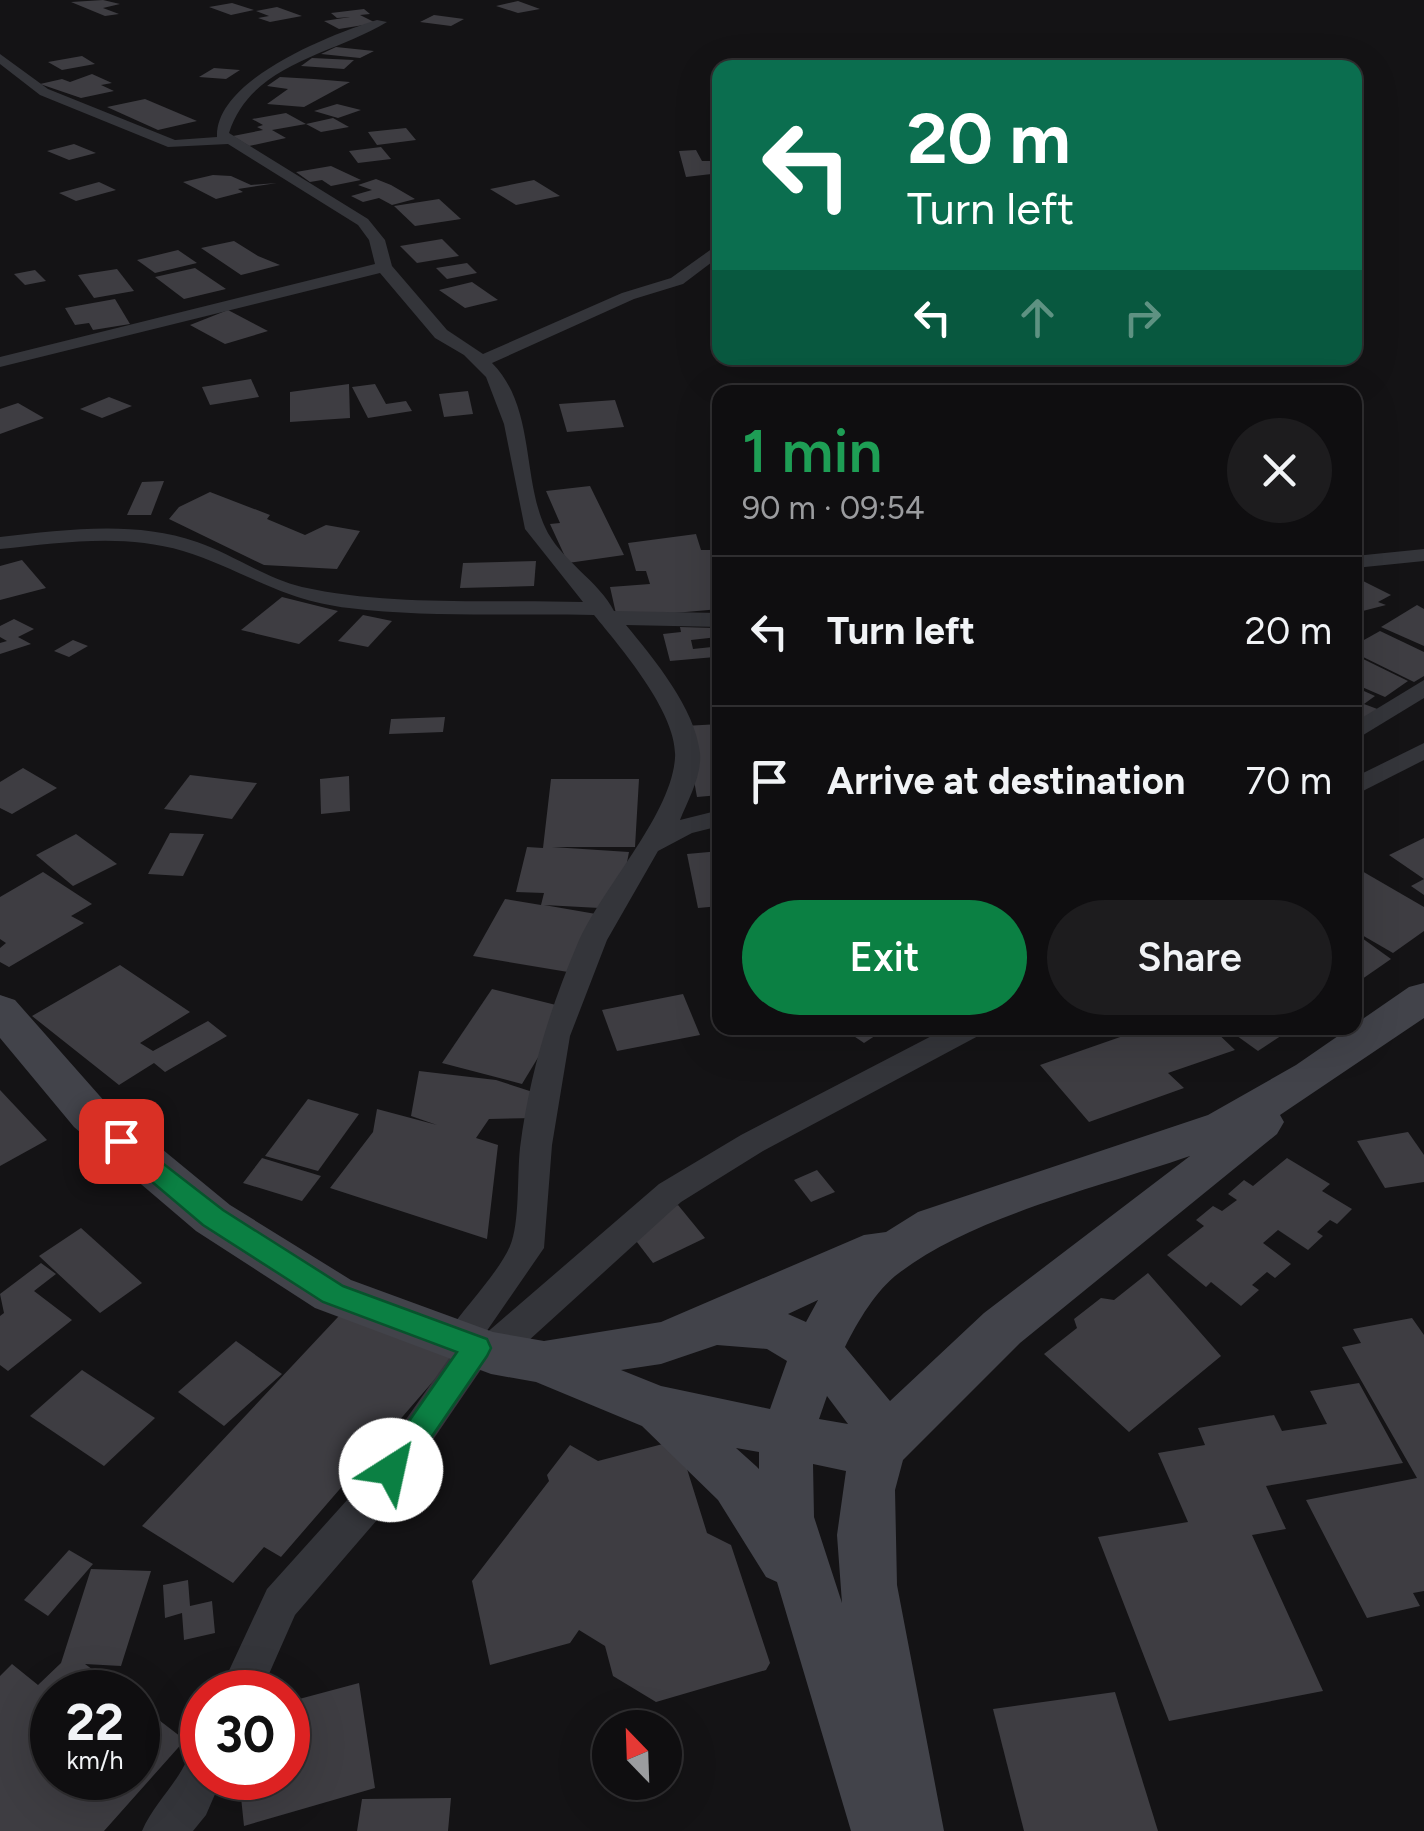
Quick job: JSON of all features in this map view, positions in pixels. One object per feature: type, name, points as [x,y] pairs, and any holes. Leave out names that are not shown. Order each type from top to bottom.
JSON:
[{"type":"main road","points":[[492,1351],[662,1344],[717,1324],[934,1224],[1208,1134],[1312,1076],[1424,997]]},
{"type":"main road","points":[[0,1010],[90,1115],[213,1218],[333,1294],[656,1408],[786,1437],[882,1448]]},
{"type":"main road","points":[[912,1831],[868,1588],[866,1530],[882,1448],[961,1361],[1197,1181],[1312,1076]]},
{"type":"main road","points":[[883,1831],[804,1588],[786,1518],[786,1437],[814,1356],[839,1308],[878,1261],[934,1224]]},
{"type":"main road","points":[[717,1324],[778,1332],[831,1364],[860,1396],[882,1448]]},
{"type":"main road","points":[[656,1408],[737,1483],[804,1588]]},
{"type":"street","points":[[226,140],[222,128],[236,111],[242,92],[326,44],[381,22]]},
{"type":"street","points":[[0,58],[44,92],[173,144],[226,140],[363,222],[377,240],[384,267],[441,334],[494,375],[513,424],[535,529],[557,561],[607,614],[679,720],[688,755],[683,783],[593,940],[555,1036],[536,1145],[527,1248],[492,1351]]},
{"type":"street","points":[[481,362],[628,296],[676,281],[712,254]]},
{"type":"street","points":[[0,362],[384,267]]},
{"type":"street","points":[[0,543],[96,533],[131,535],[189,546],[291,591],[350,602],[712,620]]},
{"type":"street","points":[[1362,561],[1424,555]]},
{"type":"street","points":[[1362,727],[1424,687]]},
{"type":"street","points":[[1362,783],[1424,750]]},
{"type":"street","points":[[648,848],[683,827],[712,820]]},
{"type":"street","points":[[250,1670],[280,1602],[370,1501],[492,1351],[670,1192],[752,1143],[957,1035]]},
{"type":"street","points":[[164,1831],[192,1800]]},
{"type":"building","points":[[103,0],[120,4],[103,8],[119,14],[105,16],[71,2]]},
{"type":"building","points":[[518,1],[540,9],[518,13],[496,6]]},
{"type":"building","points":[[232,3],[254,10],[231,15],[209,7]]},
{"type":"building","points":[[277,7],[302,16],[270,22],[258,18],[269,16],[256,11]]},
{"type":"building","points":[[364,9],[370,14],[360,15],[376,23],[339,29],[324,21],[350,17],[337,18],[331,13]]},
{"type":"building","points":[[434,15],[464,19],[451,26],[420,22]]},
{"type":"building","points":[[336,47],[374,51],[360,58],[321,54]]},
{"type":"building","points":[[82,56],[95,64],[62,70],[48,62]]},
{"type":"building","points":[[312,58],[354,60],[344,69],[301,66]]},
{"type":"building","points":[[214,68],[240,70],[226,79],[199,77]]},
{"type":"building","points":[[92,74],[112,83],[101,85],[114,91],[81,98],[40,84],[62,79],[70,82]]},
{"type":"building","points":[[280,77],[350,82],[304,107],[267,104],[288,89],[267,86]]},
{"type":"building","points":[[145,99],[197,121],[158,130],[107,107]]},
{"type":"building","points":[[337,104],[361,110],[338,118],[314,111]]},
{"type":"building","points":[[286,113],[306,124],[272,130],[286,138],[249,146],[233,136],[263,130],[257,127],[263,125],[252,119]]},
{"type":"building","points":[[333,118],[349,127],[321,132],[306,124]]},
{"type":"building","points":[[406,128],[416,140],[377,145],[368,132]]},
{"type":"building","points":[[74,144],[96,153],[69,160],[47,151]]},
{"type":"building","points":[[381,147],[391,159],[358,163],[349,151]]},
{"type":"building","points":[[696,150],[702,161],[712,161],[712,174],[686,177],[679,151]]},
{"type":"building","points":[[331,166],[361,180],[331,186],[322,180],[310,182],[296,172]]},
{"type":"building","points":[[213,175],[231,176],[251,185],[277,183],[238,189],[243,192],[216,199],[183,182]]},
{"type":"building","points":[[376,179],[415,199],[392,205],[379,198],[363,202],[351,196],[372,190],[358,185]]},
{"type":"building","points":[[534,180],[560,196],[516,205],[490,189]]},
{"type":"building","points":[[99,182],[116,190],[76,201],[59,193]]},
{"type":"building","points":[[439,199],[461,219],[415,226],[394,206]]},
{"type":"building","points":[[442,239],[459,256],[417,263],[400,246]]},
{"type":"building","points":[[234,241],[280,265],[241,275],[201,248]]},
{"type":"building","points":[[178,250],[197,263],[155,273],[137,260]]},
{"type":"building","points":[[467,263],[477,273],[447,279],[436,268]]},
{"type":"building","points":[[195,268],[226,289],[184,299],[155,277]]},
{"type":"building","points":[[117,269],[134,291],[94,298],[78,275]]},
{"type":"building","points":[[35,270],[46,281],[25,285],[14,274]]},
{"type":"building","points":[[472,282],[498,300],[465,308],[439,290]]},
{"type":"building","points":[[115,299],[130,324],[93,330],[89,323],[75,325],[65,308]]},
{"type":"building","points":[[228,310],[268,331],[225,344],[190,325]]},
{"type":"building","points":[[251,379],[259,397],[210,405],[202,387]]},
{"type":"building","points":[[349,384],[350,418],[290,422],[290,392]]},
{"type":"building","points":[[375,384],[386,404],[406,401],[412,411],[368,418],[352,387]]},
{"type":"building","points":[[468,391],[473,414],[444,417],[439,394]]},
{"type":"building","points":[[109,397],[132,406],[102,418],[80,409]]},
{"type":"building","points":[[615,400],[624,427],[567,432],[559,404]]},
{"type":"building","points":[[18,403],[44,418],[0,434],[0,409]]},
{"type":"building","points":[[164,481],[151,515],[127,515],[142,482]]},
{"type":"building","points":[[590,486],[624,555],[568,563],[550,524],[560,523],[546,491]]},
{"type":"building","points":[[210,492],[270,515],[267,519],[305,535],[326,525],[360,531],[337,569],[264,565],[169,519],[179,507]]},
{"type":"building","points":[[696,534],[701,550],[710,550],[712,556],[712,610],[617,618],[610,587],[650,584],[646,571],[636,571],[628,543]]},
{"type":"building","points":[[22,560],[46,588],[0,600],[0,566]]},
{"type":"building","points":[[536,561],[534,586],[460,588],[463,563]]},
{"type":"building","points":[[1362,580],[1391,595],[1378,602],[1386,605],[1362,611]]},
{"type":"building","points":[[282,597],[338,611],[299,644],[241,630]]},
{"type":"building","points":[[1417,605],[1424,609],[1424,646],[1381,627]]},
{"type":"building","points":[[363,615],[392,621],[368,647],[338,641]]},
{"type":"building","points":[[14,619],[34,629],[18,637],[31,644],[0,654],[0,643],[7,641],[0,637],[0,626]]},
{"type":"building","points":[[680,627],[712,628],[712,638],[691,640],[693,649],[712,647],[712,657],[670,661],[663,634],[681,632]]},
{"type":"building","points":[[1380,631],[1424,652],[1424,676],[1414,682],[1362,656],[1362,641]]},
{"type":"building","points":[[73,640],[88,646],[69,657],[54,651]]},
{"type":"building","points":[[1362,658],[1408,681],[1385,697],[1362,687]]},
{"type":"building","points":[[1362,690],[1375,696],[1364,704],[1380,710],[1362,722]]},
{"type":"building","points":[[445,717],[443,732],[389,734],[391,719]]},
{"type":"building","points":[[712,724],[712,796],[697,797],[684,726]]},
{"type":"building","points":[[23,768],[57,788],[12,814],[0,808],[0,782]]},
{"type":"building","points":[[190,775],[257,783],[232,819],[164,809]]},
{"type":"building","points":[[349,776],[350,811],[321,814],[320,779]]},
{"type":"building","points":[[551,779],[639,779],[635,847],[552,847],[629,852],[618,909],[544,905],[596,914],[568,972],[473,956],[505,899],[541,905],[544,893],[516,892],[527,847],[543,848]]},
{"type":"building","points":[[170,833],[204,834],[183,876],[148,874]]},
{"type":"building","points":[[76,834],[117,864],[73,886],[36,855]]},
{"type":"building","points":[[1424,838],[1424,879],[1389,855]]},
{"type":"building","points":[[712,852],[712,907],[698,908],[687,854]]},
{"type":"building","points":[[1362,871],[1424,907],[1424,931],[1393,953],[1362,935]]},
{"type":"building","points":[[43,872],[92,904],[71,916],[84,923],[9,967],[0,962],[0,948],[6,943],[0,939],[0,897]]},
{"type":"building","points":[[1424,879],[1424,895],[1411,886]]},
{"type":"building","points":[[1362,938],[1391,959],[1362,979]]},
{"type":"building","points":[[120,965],[190,1012],[140,1043],[153,1051],[208,1021],[227,1036],[165,1072],[154,1063],[119,1085],[32,1016]]},
{"type":"building","points":[[492,989],[568,1008],[522,1084],[442,1063]]},
{"type":"building","points":[[683,994],[700,1035],[617,1051],[602,1010]]},
{"type":"building","points":[[852,1035],[876,1035],[864,1043]]},
{"type":"building","points":[[1126,1035],[1219,1035],[1235,1050],[1168,1073],[1184,1088],[1089,1122],[1040,1065]]},
{"type":"building","points":[[1236,1035],[1282,1035],[1258,1051]]},
{"type":"building","points":[[419,1071],[496,1080],[539,1094],[536,1118],[489,1119],[476,1138],[498,1145],[487,1239],[330,1188],[373,1132],[377,1109],[437,1125],[411,1116]]},
{"type":"building","points":[[0,1090],[47,1140],[0,1166]]},
{"type":"building","points":[[308,1099],[359,1114],[318,1171],[265,1156]]},
{"type":"building","points":[[1408,1132],[1424,1155],[1424,1182],[1385,1188],[1357,1141]]},
{"type":"building","points":[[262,1158],[321,1176],[302,1201],[243,1183]]},
{"type":"building","points":[[1287,1158],[1330,1184],[1322,1191],[1352,1209],[1337,1224],[1330,1220],[1317,1232],[1323,1236],[1308,1250],[1278,1230],[1263,1243],[1291,1264],[1275,1278],[1267,1272],[1252,1285],[1259,1290],[1241,1306],[1211,1282],[1206,1287],[1167,1255],[1204,1226],[1196,1220],[1213,1206],[1222,1211],[1237,1200],[1228,1194],[1244,1180],[1253,1186]]},
{"type":"building","points":[[817,1170],[835,1192],[811,1202],[794,1180]]},
{"type":"building","points":[[678,1205],[705,1238],[653,1263],[627,1229]]},
{"type":"building","points":[[81,1228],[142,1283],[100,1313],[39,1256]]},
{"type":"building","points":[[41,1263],[56,1274],[34,1291],[72,1320],[8,1371],[0,1365],[0,1316],[4,1313],[0,1294]]},
{"type":"building","points":[[1148,1273],[1221,1356],[1129,1432],[1044,1354],[1077,1328],[1074,1319],[1101,1298],[1114,1300]]},
{"type":"building","points":[[353,1301],[455,1356],[281,1557],[264,1547],[233,1583],[142,1526]]},
{"type":"building","points":[[1412,1318],[1424,1335],[1424,1591],[1413,1593],[1420,1606],[1367,1618],[1306,1500],[1417,1478],[1342,1347],[1361,1343],[1353,1329]]},
{"type":"building","points":[[236,1341],[282,1374],[224,1426],[178,1392]]},
{"type":"building","points":[[82,1370],[155,1418],[104,1466],[30,1416]]},
{"type":"building","points":[[1359,1383],[1403,1463],[1266,1486],[1286,1529],[1252,1535],[1323,1691],[1169,1721],[1098,1537],[1188,1522],[1158,1453],[1205,1445],[1198,1428],[1274,1415],[1282,1431],[1327,1424],[1310,1391]]},
{"type":"building","points":[[678,1440],[707,1533],[731,1545],[770,1663],[766,1670],[656,1702],[613,1676],[605,1646],[579,1630],[570,1643],[490,1665],[472,1581],[549,1481],[547,1475],[570,1445],[598,1461]]},
{"type":"building","points":[[69,1550],[93,1564],[48,1616],[24,1600]]},
{"type":"building","points":[[91,1569],[151,1571],[121,1666],[85,1664],[93,1670],[54,1670],[61,1663]]},
{"type":"building","points":[[188,1580],[190,1606],[212,1601],[215,1633],[184,1640],[182,1613],[165,1618],[163,1585]]},
{"type":"building","points":[[12,1664],[30,1679],[30,1800],[132,1800],[104,1831],[0,1831],[0,1676]]},
{"type":"building","points":[[359,1683],[375,1788],[244,1826],[241,1800],[310,1800],[310,1696]]},
{"type":"building","points":[[1115,1692],[1158,1831],[1024,1831],[993,1709]]},
{"type":"building","points":[[160,1721],[180,1736],[180,1746],[160,1768]]},
{"type":"building","points":[[451,1798],[448,1831],[357,1831],[362,1799]]},
{"type":"route","points":[[121,1141],[213,1218],[333,1294],[477,1348],[391,1470]]}]
